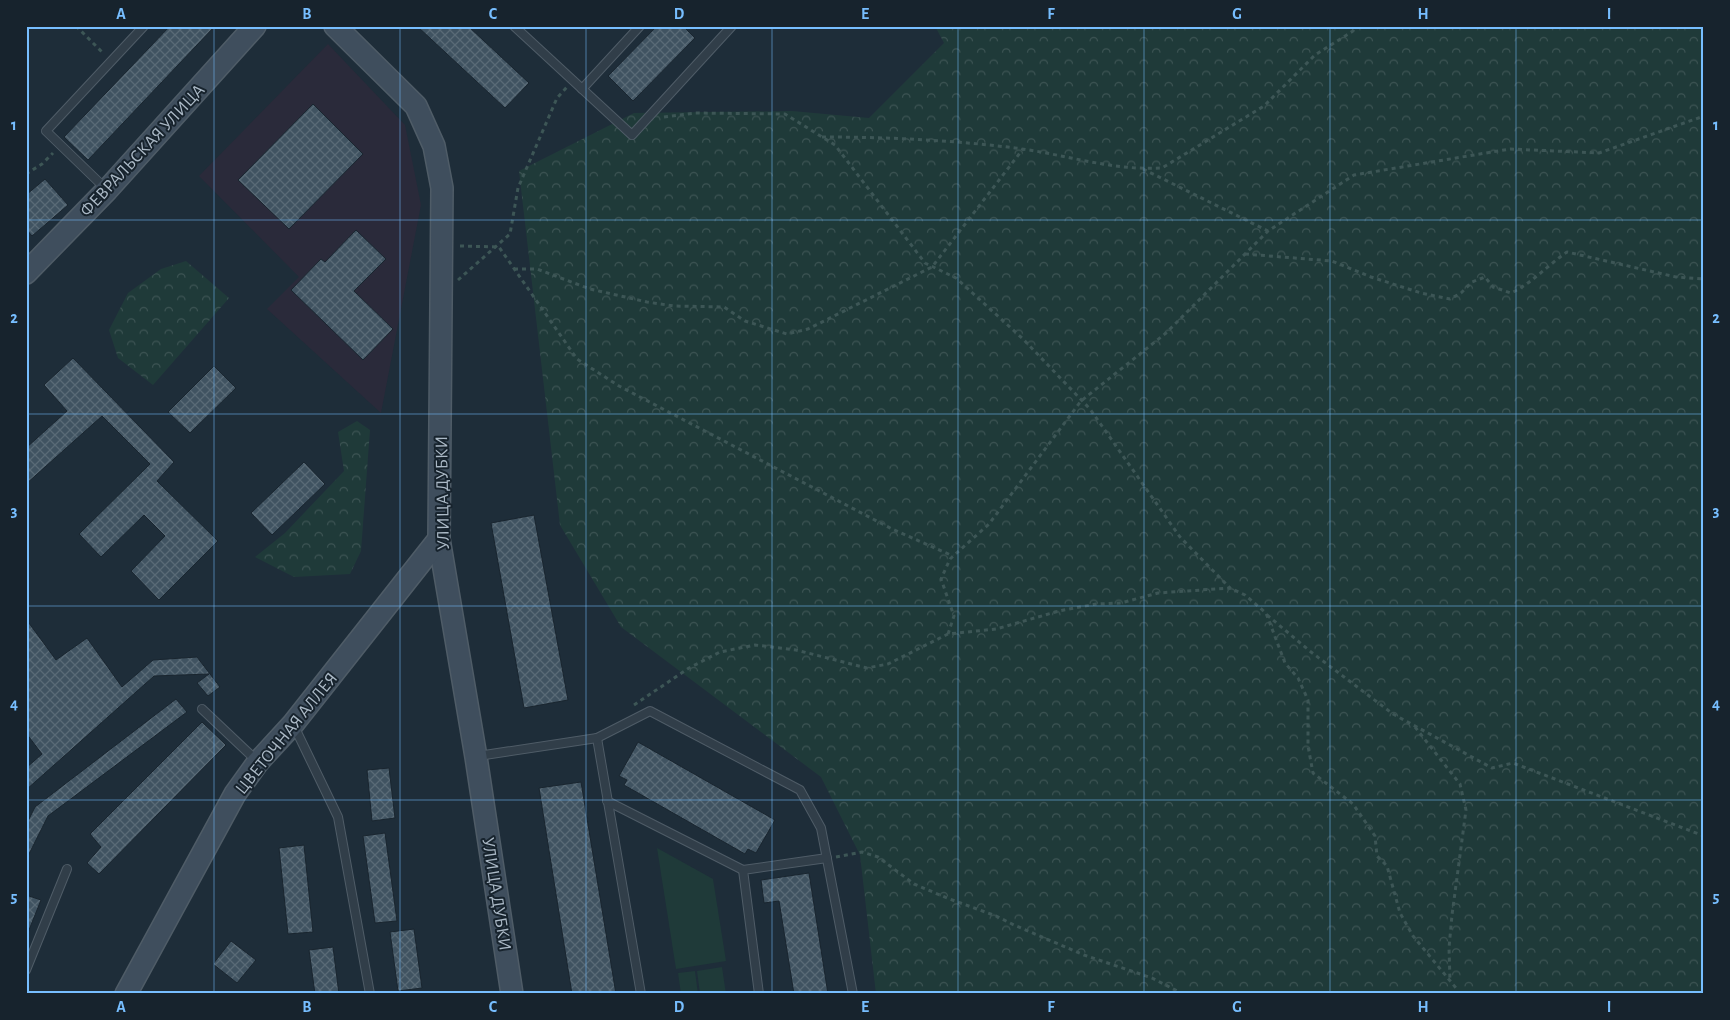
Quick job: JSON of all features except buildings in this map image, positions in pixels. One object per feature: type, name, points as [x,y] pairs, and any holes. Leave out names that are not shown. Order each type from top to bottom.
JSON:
[{"type":"street","name":"ФЕВРАЛЬСКАЯ УЛИЦА","points":[[26,273],[106,190],[255,26]]},
{"type":"street","name":"УЛИЦА ДУБКИ","points":[[334,26],[416,106],[434,146],[442,188],[440,540],[476,757],[512,994]]},
{"type":"street","name":"ЦВЕТОЧНАЯ АЛЛЕЯ","points":[[126,994],[235,794],[258,762],[293,724],[440,540]]},
{"type":"lane","points":[[106,190],[46,131],[144,26]]},
{"type":"lane","points":[[514,26],[632,135],[732,26]]},
{"type":"lane","points":[[582,89],[640,26]]},
{"type":"lane","points":[[202,710],[258,762]]},
{"type":"lane","points":[[476,757],[596,738],[650,711],[800,790],[821,828],[853,994]]},
{"type":"lane","points":[[293,724],[338,817],[370,994]]},
{"type":"lane","points":[[596,738],[641,994]]},
{"type":"lane","points":[[607,800],[744,870],[827,858]]},
{"type":"lane","points":[[26,970],[67,869]]},
{"type":"lane","points":[[744,870],[759,994]]},
{"type":"path","points":[[76,26],[112,61]]},
{"type":"path","points":[[822,137],[866,137],[1023,149],[1143,169],[1162,168],[1264,106],[1315,56],[1353,31],[1356,26]]},
{"type":"path","points":[[441,295],[510,234],[518,188],[557,98],[573,81]]},
{"type":"path","points":[[646,120],[695,113],[785,114],[822,137],[835,146],[925,263],[956,278],[1023,339],[1081,402],[1090,409],[1180,537],[1230,588],[1245,595],[1311,652],[1393,714],[1492,768],[1513,763],[1704,836]]},
{"type":"path","points":[[948,634],[954,616],[942,579],[953,556],[989,524],[1081,402],[1166,333],[1268,231],[1354,175],[1510,149],[1599,153],[1704,116]]},
{"type":"path","points":[[26,174],[42,164],[61,145]]},
{"type":"path","points":[[514,269],[536,269],[590,289],[647,302],[674,306],[724,308],[745,321],[787,334],[808,329],[932,267],[1023,149]]},
{"type":"path","points":[[1143,169],[1268,231]]},
{"type":"path","points":[[441,246],[499,247],[577,359],[619,386],[892,529],[953,556]]},
{"type":"path","points":[[1245,254],[1332,261],[1371,277],[1422,293],[1450,299],[1461,293],[1472,282],[1485,277],[1493,287],[1511,293],[1523,288],[1545,267],[1567,252],[1676,277],[1704,279]]},
{"type":"path","points":[[632,706],[689,668],[720,652],[755,645],[796,650],[867,668],[888,664],[948,634],[996,630],[1059,611],[1096,604],[1122,602],[1158,593],[1230,588]]},
{"type":"path","points":[[1266,613],[1284,663],[1298,678],[1308,700],[1308,746],[1313,773],[1353,804],[1375,836],[1377,856],[1387,866],[1400,914],[1413,936],[1450,981],[1458,994]]},
{"type":"path","points":[[1414,725],[1460,784],[1466,810],[1462,856],[1452,915],[1449,948],[1450,981]]},
{"type":"path","points":[[827,858],[862,852],[878,857],[914,884],[996,916],[1084,955],[1152,978],[1183,994]]},
{"type":"shaded area","points":[[328,44],[405,125],[421,205],[381,413],[267,309],[299,277],[199,176]]},
{"type":"green space","points":[[935,26],[1704,26],[1704,994],[876,994],[860,855],[821,777],[621,627],[560,525],[519,171],[634,113],[792,111],[869,118],[944,43]]},
{"type":"green space","points":[[186,261],[229,298],[153,385],[118,358],[109,330],[128,293],[161,269]]},
{"type":"green space","points":[[357,421],[370,430],[361,551],[350,574],[294,577],[255,557],[285,533],[344,471],[338,432]]},
{"type":"green space","points":[[657,848],[713,879],[726,961],[676,969]]},
{"type":"green space","points":[[722,967],[726,994],[700,994],[697,971]]},
{"type":"green space","points":[[695,971],[698,994],[681,994],[678,973]]}]
